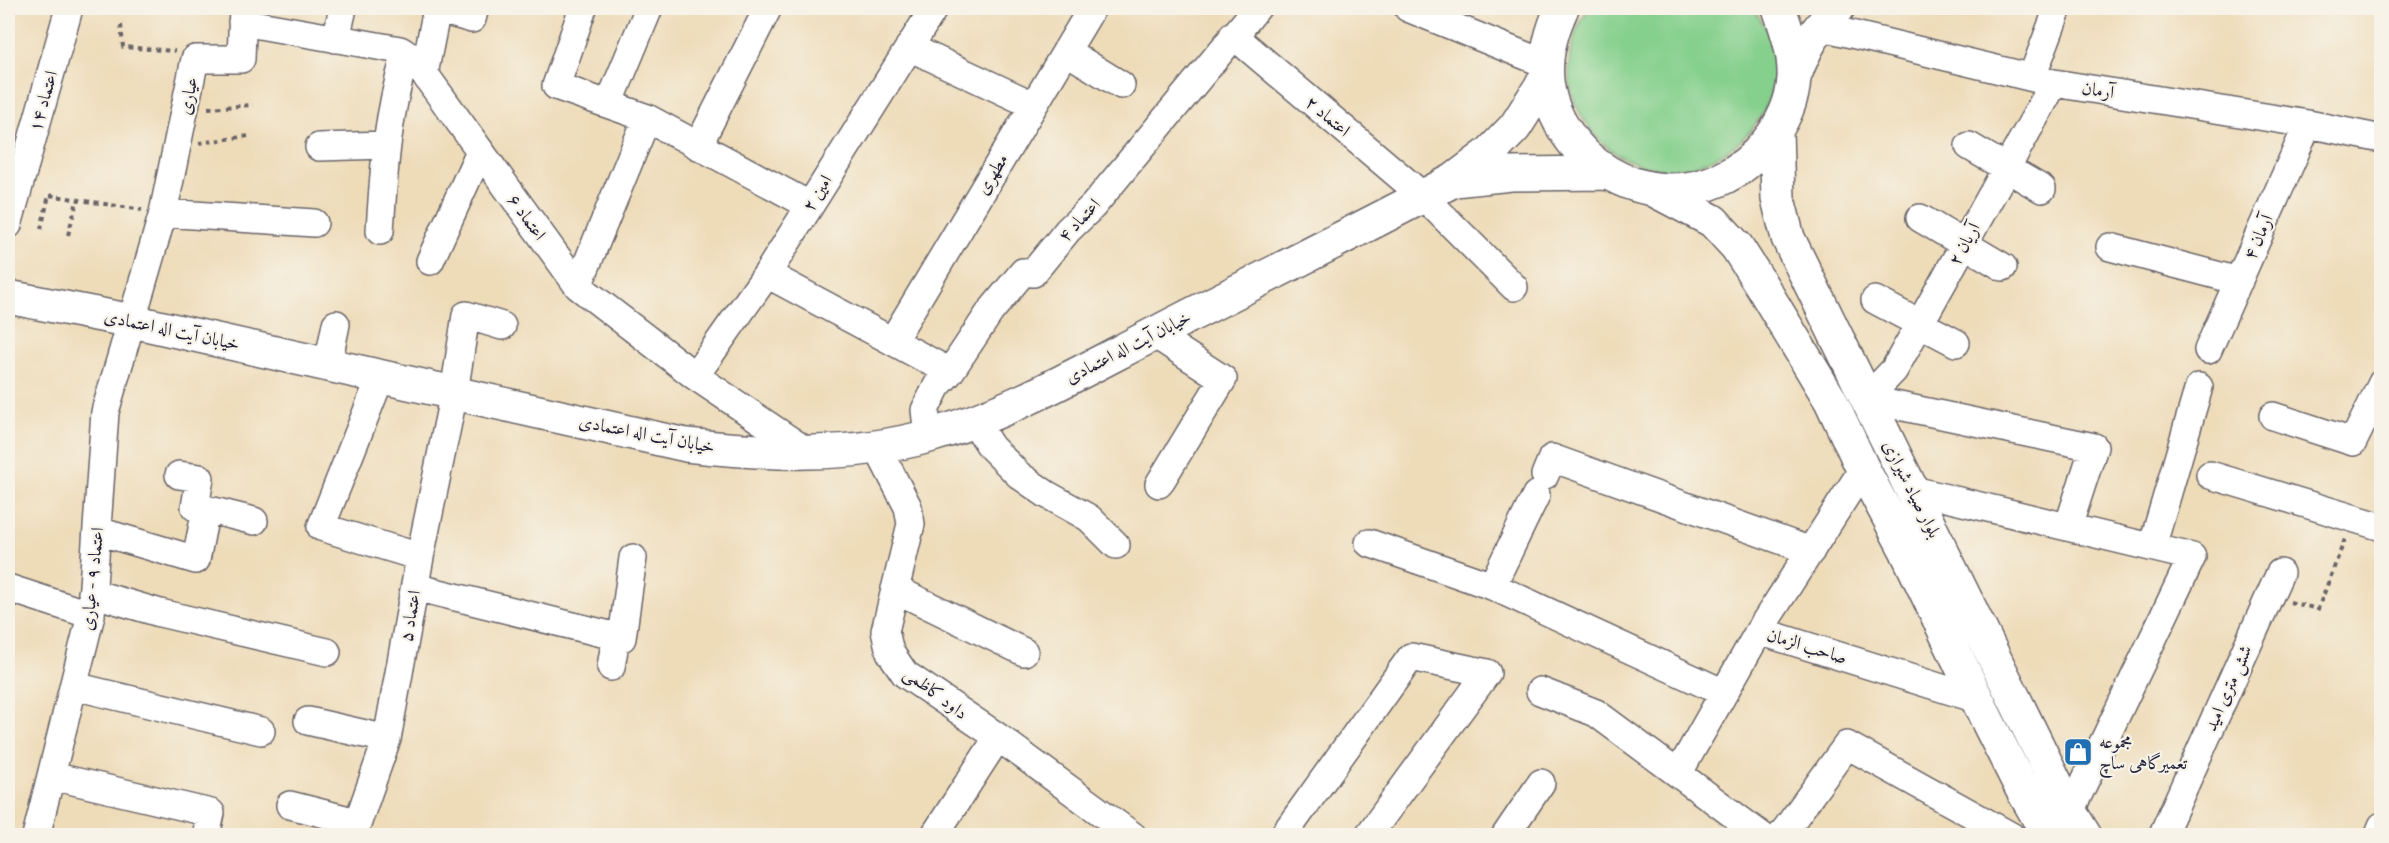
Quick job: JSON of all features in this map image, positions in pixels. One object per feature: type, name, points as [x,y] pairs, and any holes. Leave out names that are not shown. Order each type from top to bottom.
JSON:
[{"type":"main road","points":[[1562,8],[1551,32],[1546,71],[1556,115],[1576,148],[1605,173],[1629,184],[1654,190],[1683,190],[1702,186],[1737,171],[1759,153],[1776,131],[1788,106],[1803,53],[1828,17]]},
{"type":"main road","points":[[1779,8],[1791,42],[1794,80]]},
{"type":"main road","points":[[1454,180],[1490,153],[1515,127],[1546,71]]},
{"type":"main road","name":"بلوار صیاد شیرازی","points":[[1776,131],[1778,199],[1788,238],[1913,490],[2068,828]]},
{"type":"main road","points":[[1454,180],[1511,174],[1605,173]]},
{"type":"main road","name":"خیابان آیت اله اعتمادی","points":[[8,297],[132,321],[686,445],[747,452],[809,453],[877,447],[928,436],[1018,404],[1454,180]]},
{"type":"main road","name":"بلوار صیاد شیرازی","points":[[1654,190],[1713,221],[1737,247],[1831,401],[2022,789],[2068,828]]},
{"type":"street","points":[[336,39],[344,8]]},
{"type":"street","points":[[424,74],[437,9],[472,19],[475,8]]},
{"type":"street","points":[[583,8],[556,86],[647,118],[809,205]]},
{"type":"street","points":[[609,104],[649,8]]},
{"type":"street","points":[[698,146],[768,8]]},
{"type":"street","name":"امین ۲","points":[[695,376],[767,274],[934,8]]},
{"type":"street","name":"مطهری","points":[[893,340],[1092,8]]},
{"type":"street","name":"اعتماد ۴","points":[[928,436],[926,410],[937,387],[1009,287],[1023,272],[1033,273],[1068,230],[1093,206],[1257,8]]},
{"type":"street","points":[[1408,8],[1546,71]]},
{"type":"street","name":"آریان ۲","points":[[1866,399],[1894,370],[2007,167],[2043,80],[2058,8]]},
{"type":"street","name":"اعتماد ۱۴","points":[[8,225],[68,12]]},
{"type":"street","points":[[243,15],[336,39],[400,50],[406,54],[396,85],[386,146],[380,231]]},
{"type":"street","name":"عیاری","points":[[164,213],[195,59],[241,59],[243,15]]},
{"type":"street","name":"آرمان","points":[[1828,17],[2043,80],[2382,138]]},
{"type":"street","name":"اعتماد ۲","points":[[1233,35],[1423,196],[1514,287]]},
{"type":"street","points":[[909,47],[1033,105]]},
{"type":"street","points":[[1066,51],[1121,85]]},
{"type":"street","name":"اعتماد ۶","points":[[406,54],[413,58],[578,286],[695,376],[809,453]]},
{"type":"street","points":[[578,286],[647,118]]},
{"type":"street","name":"آرمان ۴","points":[[2208,350],[2308,124]]},
{"type":"street","points":[[319,147],[386,146]]},
{"type":"street","points":[[1969,146],[2042,189]]},
{"type":"street","points":[[430,261],[480,151]]},
{"type":"street","points":[[164,213],[314,223]]},
{"type":"street","name":"اعتماد ۹ - عیاری","points":[[36,836],[74,686],[91,604],[105,412],[164,213]]},
{"type":"street","points":[[1920,218],[2003,267]]},
{"type":"street","points":[[2110,247],[2239,281]]},
{"type":"street","points":[[767,274],[950,372]]},
{"type":"street","points":[[1875,300],[1956,344]]},
{"type":"street","name":"اعتماد ۵","points":[[355,829],[387,738],[420,557],[454,393],[466,315],[502,326]]},
{"type":"street","points":[[328,364],[336,324]]},
{"type":"street","points":[[1154,334],[1223,379],[1159,484]]},
{"type":"street","points":[[381,376],[321,527],[420,557]]},
{"type":"street","points":[[2274,416],[2353,442],[2382,383]]},
{"type":"street","points":[[2152,547],[2199,387]]},
{"type":"street","points":[[1866,399],[2094,447],[2068,527]]},
{"type":"street","points":[[974,421],[991,447],[1019,475],[1046,494],[1089,518],[1116,545]]},
{"type":"street","name":"داود کاظمی","points":[[877,447],[909,507],[912,524],[885,631],[890,651],[905,674],[998,737],[1133,836]]},
{"type":"street","points":[[1492,586],[1552,458],[1810,551]]},
{"type":"street","points":[[1759,631],[1863,469]]},
{"type":"street","points":[[179,475],[200,478],[195,507],[254,521]]},
{"type":"street","points":[[2210,475],[2382,527]]},
{"type":"street","points":[[1913,490],[2192,557],[2068,828]]},
{"type":"street","points":[[98,531],[196,560],[206,509]]},
{"type":"street","points":[[1369,543],[1492,586],[1724,693]]},
{"type":"street","points":[[610,667],[619,637],[633,558]]},
{"type":"street","name":"شش متری امید","points":[[2162,836],[2274,585]]},
{"type":"street","points":[[415,587],[619,637]]},
{"type":"street","points":[[8,588],[91,604],[160,613],[327,652]]},
{"type":"street","points":[[895,590],[1024,652]]},
{"type":"street","name":"صاحب الزمان","points":[[1678,774],[1759,631],[1977,699]]},
{"type":"street","points":[[1283,836],[1411,657],[1487,673],[1368,836]]},
{"type":"street","points":[[74,686],[261,731]]},
{"type":"street","points":[[1540,691],[1596,713],[1762,836]]},
{"type":"street","points":[[308,721],[387,738]]},
{"type":"street","points":[[934,836],[998,737]]},
{"type":"street","points":[[1781,836],[1848,745],[2011,836]]},
{"type":"street","points":[[52,776],[211,813],[207,836]]},
{"type":"street","points":[[1505,836],[1540,783]]},
{"type":"street","points":[[290,805],[355,829]]},
{"type":"street","points":[[2378,836],[2382,826]]},
{"type":"path","points":[[121,25],[123,47],[171,49],[195,59]]},
{"type":"path","points":[[185,109],[253,105]]},
{"type":"path","points":[[177,147],[249,136]]},
{"type":"path","points":[[41,229],[49,195],[164,213]]},
{"type":"path","points":[[68,235],[77,201]]},
{"type":"path","points":[[2274,585],[2318,609],[2353,519]]},
{"type":"green space","points":[[1589,8],[1753,8],[1767,31],[1774,74],[1764,111],[1741,141],[1709,161],[1672,169],[1635,163],[1601,142],[1575,103],[1571,91],[1570,54],[1577,30]]},
{"type":"place","name":"مجموعه تعمیرگاهی ساچ","points":[[2078,752]]}]
